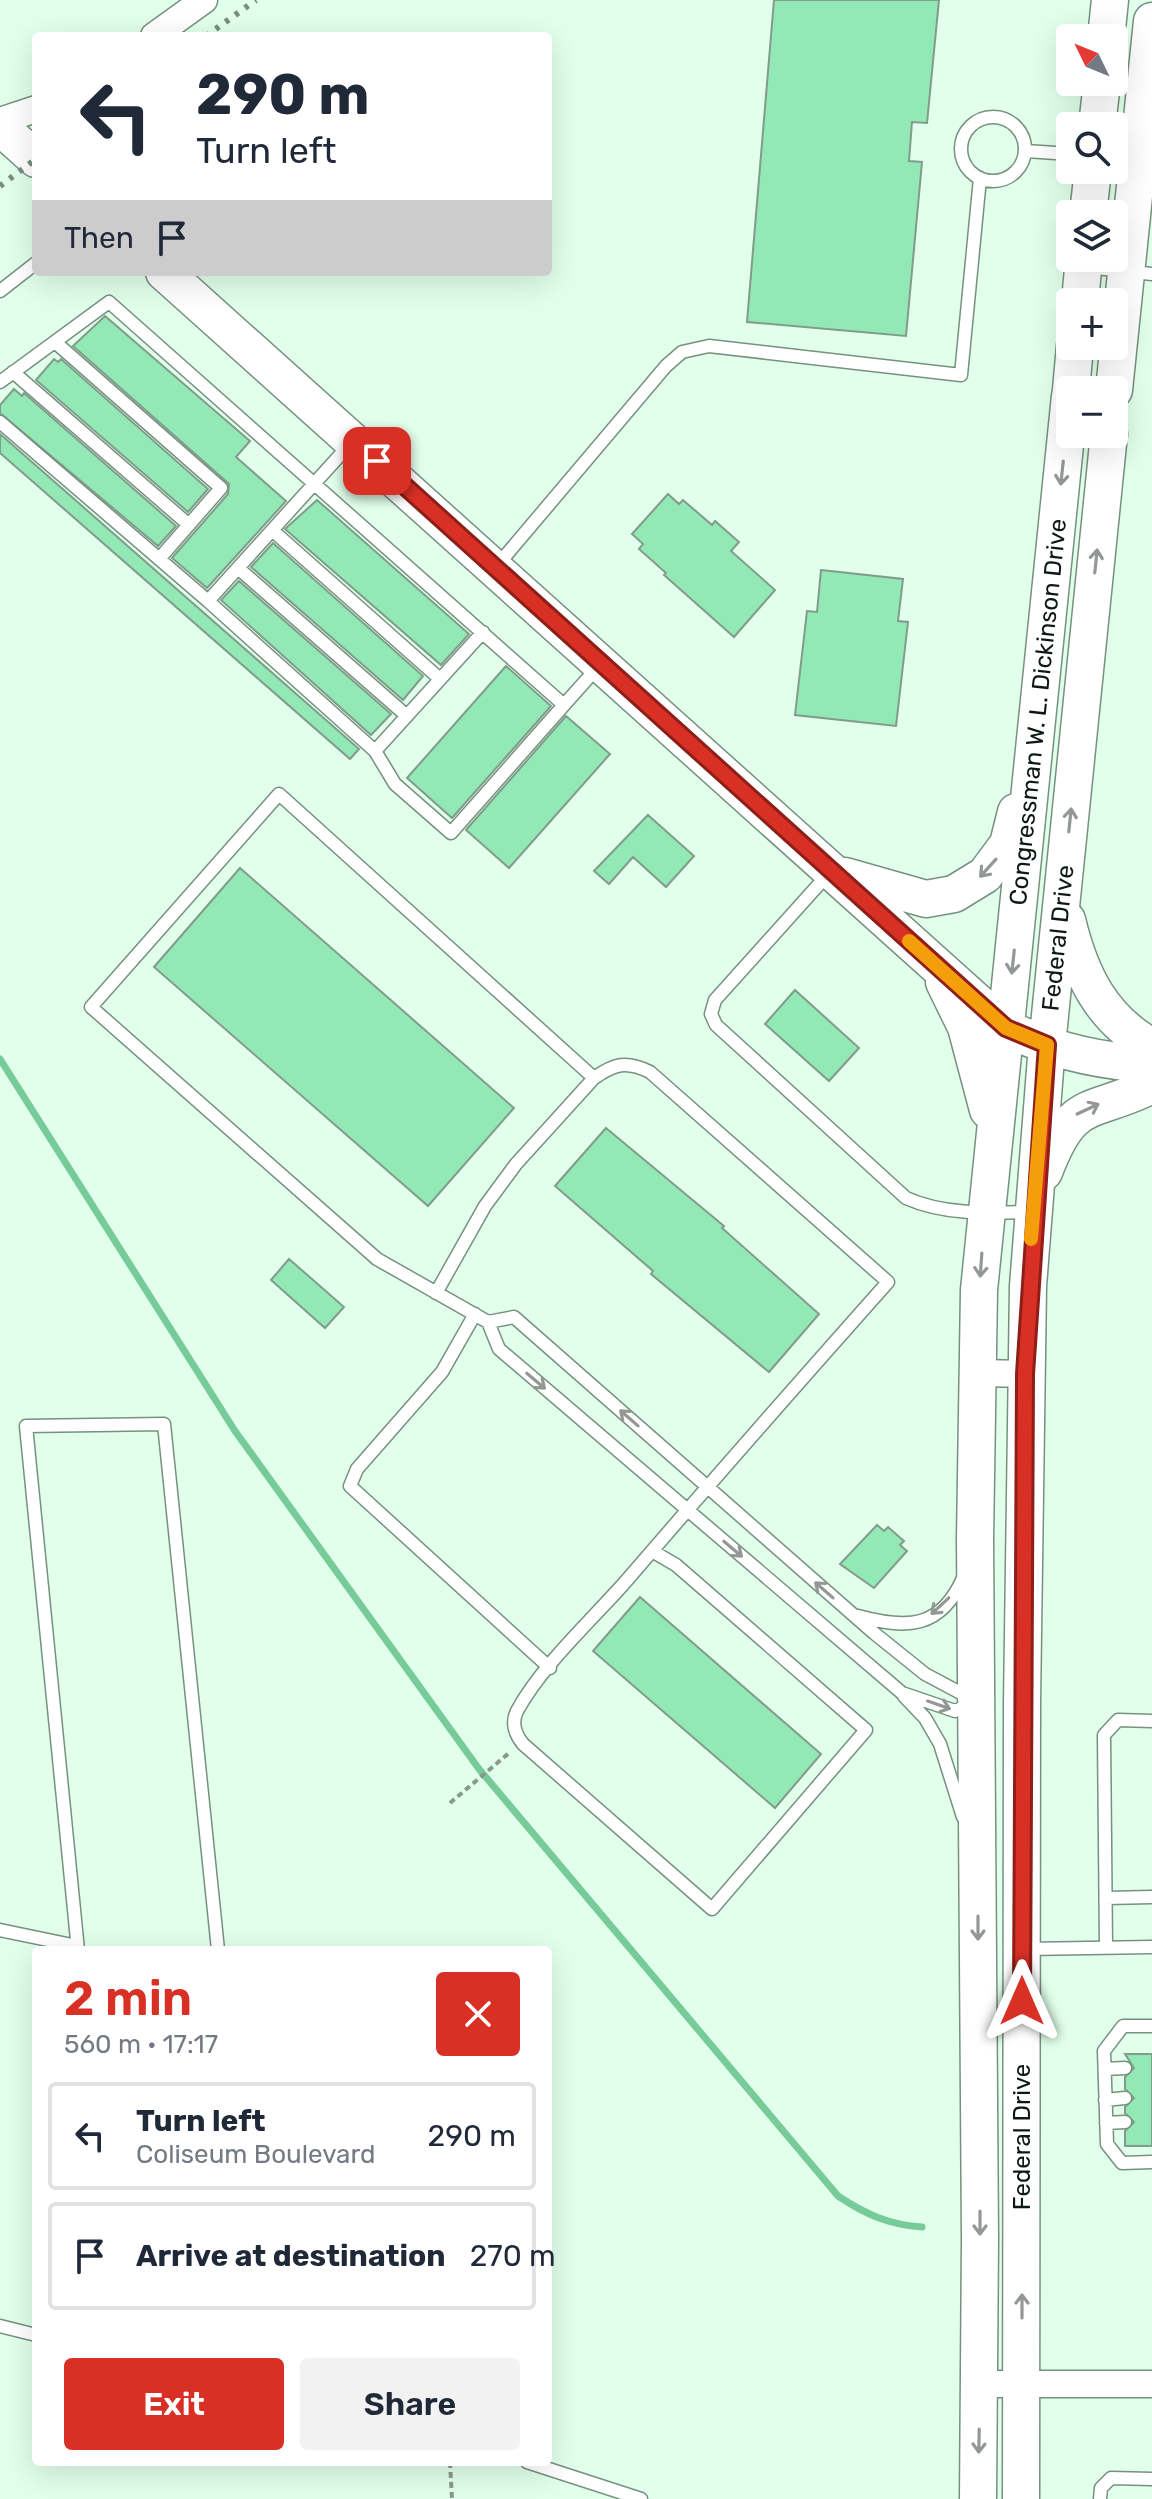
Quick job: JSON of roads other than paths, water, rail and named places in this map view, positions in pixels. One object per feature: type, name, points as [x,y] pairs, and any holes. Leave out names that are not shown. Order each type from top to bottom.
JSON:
[{"type":"main road","points":[[1107,24],[1110,0]]},
{"type":"main road","points":[[1117,376],[1139,273],[1152,21]]},
{"type":"main road","points":[[0,127],[32,155]]},
{"type":"main road","points":[[168,276],[1006,1028],[1047,1045],[1108,1060],[1152,1064]]},
{"type":"main road","name":"Congressman W. L. Dickinson Drive","points":[[1006,1028],[1064,448]]},
{"type":"main road","name":"Federal Drive","points":[[1021,2499],[1025,1374],[1047,1045],[1108,448]]},
{"type":"main road","points":[[831,871],[894,893],[926,899],[954,894],[985,875],[1008,844],[1034,745]]},
{"type":"main road","points":[[1062,897],[1080,970],[1103,1009],[1152,1047]]},
{"type":"main road","points":[[935,964],[966,1027],[993,1131]]},
{"type":"main road","name":"Federal Drive","points":[[978,2499],[977,1373],[985,1213],[1006,1028]]},
{"type":"main road","points":[[1034,1204],[1051,1152],[1075,1115],[1152,1085]]},
{"type":"main road","points":[[976,1702],[1022,1704]]},
{"type":"street","points":[[160,32],[204,0]]},
{"type":"street","points":[[0,121],[32,110]]},
{"type":"street","points":[[977,1373],[1025,1374]]},
{"type":"street","points":[[979,2384],[1152,2384]]},
{"type":"lane","points":[[996,117],[1008,120],[1018,128],[1026,151],[1022,164],[1012,175],[999,181],[980,178],[967,167],[962,155],[966,132],[974,124],[996,117]]},
{"type":"lane","points":[[1026,151],[1056,153]]},
{"type":"lane","points":[[496,567],[666,366],[691,348],[709,346],[961,375],[980,178]]},
{"type":"lane","points":[[0,291],[32,266]]},
{"type":"lane","points":[[0,382],[109,302],[564,705]]},
{"type":"lane","points":[[55,342],[221,488],[159,559]]},
{"type":"lane","points":[[13,372],[189,525]]},
{"type":"lane","points":[[0,422],[208,601],[375,751],[395,784],[451,833],[601,664]]},
{"type":"lane","points":[[208,601],[353,440]]},
{"type":"lane","points":[[272,530],[440,679]]},
{"type":"lane","points":[[238,568],[407,716]]},
{"type":"lane","points":[[375,751],[483,632]]},
{"type":"lane","points":[[594,1078],[279,794],[91,1007],[377,1259],[488,1322],[499,1349],[902,1693],[925,1718],[940,1744],[954,1781],[960,1811],[977,1850]]},
{"type":"lane","points":[[831,871],[715,1000],[711,1014],[716,1025],[906,1198],[926,1207],[985,1213],[1034,1204]]},
{"type":"lane","points":[[436,1293],[485,1206],[516,1164],[594,1078],[614,1064],[635,1064],[650,1072],[888,1282],[707,1487],[550,1668],[515,1714],[516,1736],[712,1909],[866,1730],[676,1565],[652,1551]]},
{"type":"lane","points":[[475,1314],[452,1358],[357,1469],[350,1486],[550,1668]]},
{"type":"lane","points":[[488,1322],[514,1317],[853,1615],[925,1674],[976,1702]]},
{"type":"lane","points":[[77,1946],[26,1426],[164,1424],[218,1946]]},
{"type":"lane","points":[[853,1615],[895,1626],[917,1625],[943,1607],[962,1581],[975,1539]]},
{"type":"lane","points":[[902,1693],[955,1711],[976,1702]]},
{"type":"lane","points":[[1106,1948],[1104,1735],[1118,1720],[1152,1721]]},
{"type":"lane","points":[[1106,1898],[1152,1897]]},
{"type":"lane","points":[[0,1930],[68,1946]]},
{"type":"lane","points":[[1022,1949],[1152,1947]]},
{"type":"lane","points":[[1152,2026],[1123,2026],[1104,2051],[1107,2144],[1122,2163],[1152,2162]]},
{"type":"lane","points":[[1105,2069],[1125,2068]]},
{"type":"lane","points":[[1105,2100],[1125,2098]]},
{"type":"lane","points":[[1106,2123],[1125,2122]]},
{"type":"lane","points":[[0,2326],[32,2334]]},
{"type":"lane","points":[[539,2466],[641,2499]]},
{"type":"lane","points":[[1100,2499],[1101,2488],[1111,2478],[1152,2479]]},
{"type":"waterway","points":[[0,1059],[235,1431],[479,1769],[838,2196],[878,2218],[922,2227]]},
{"type":"railway","points":[[212,32],[256,0]]},
{"type":"railway","points":[[0,186],[32,162]]}]
